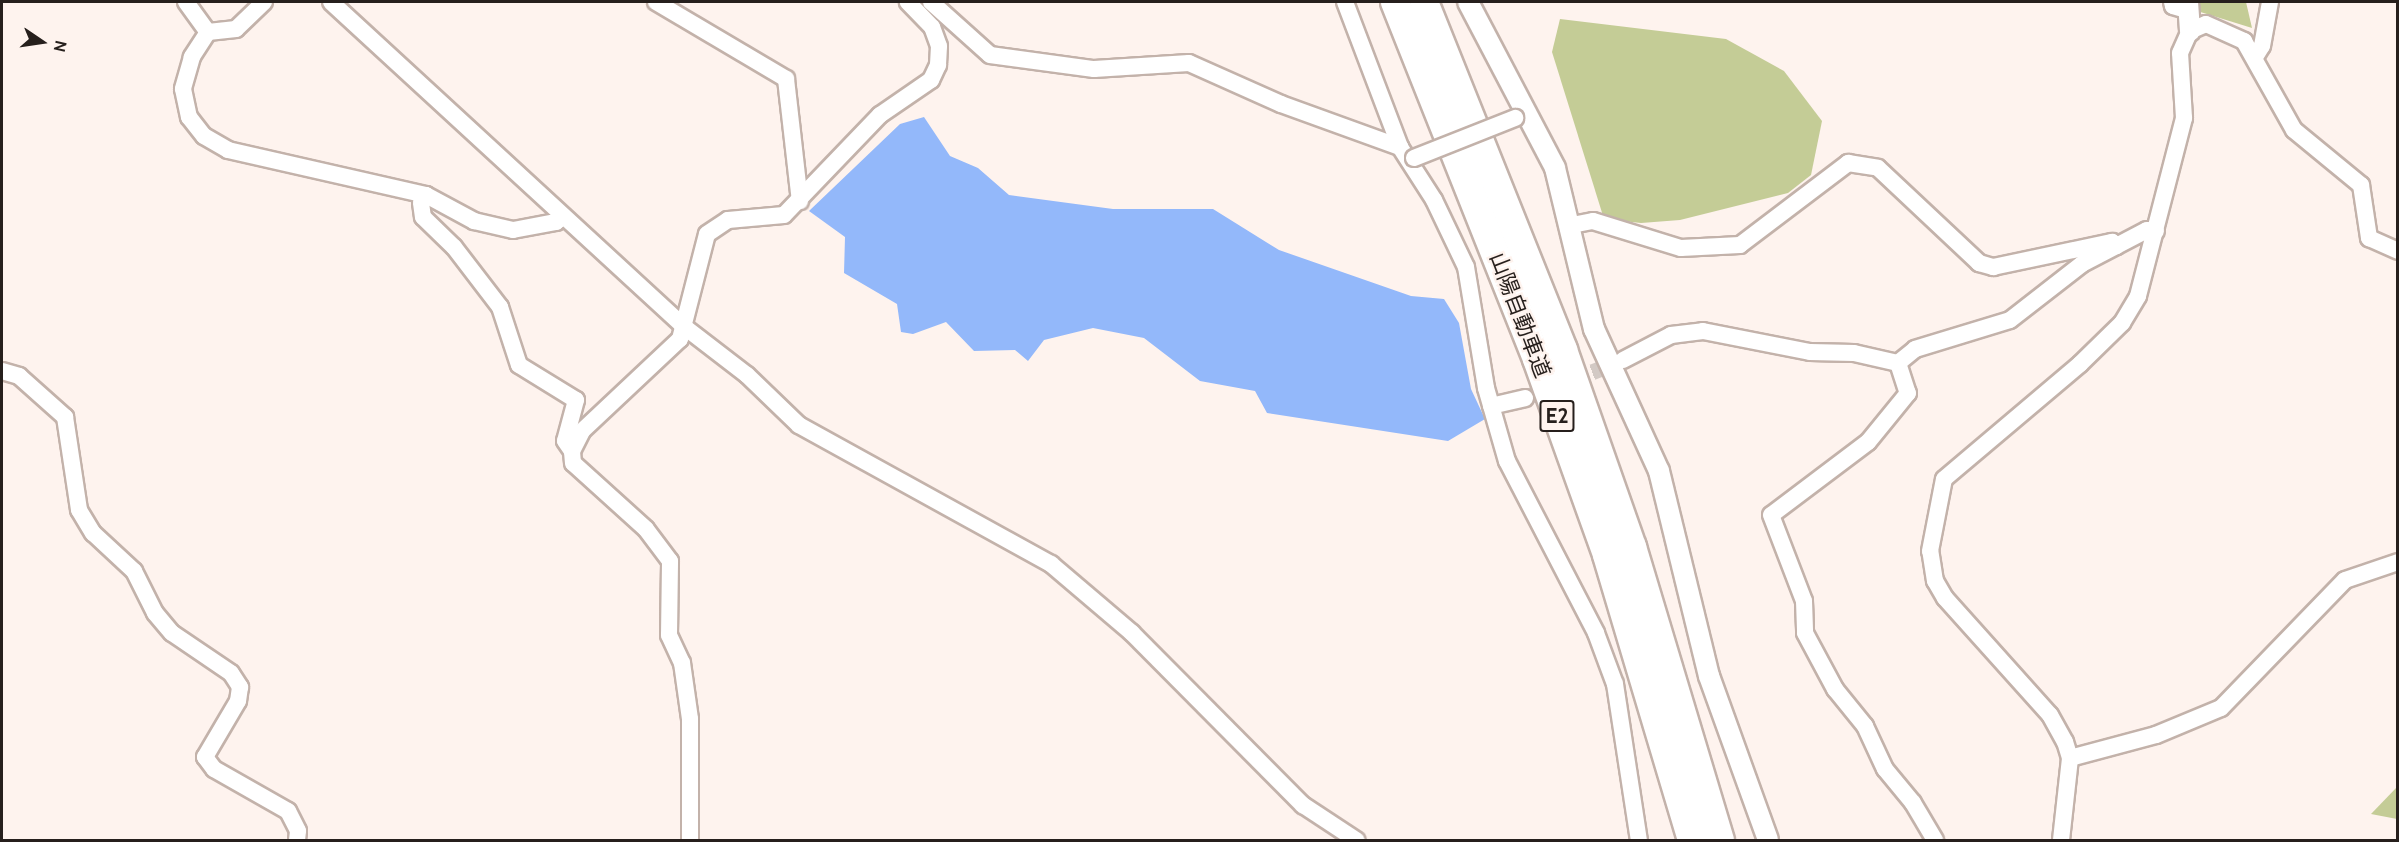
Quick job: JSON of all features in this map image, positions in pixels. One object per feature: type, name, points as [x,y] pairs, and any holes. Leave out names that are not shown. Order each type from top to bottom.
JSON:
[{"type":"highway","name":"山陽自動車道","points":[[1395,2],[1545,381],[1607,555],[1692,840]]},
{"type":"highway","name":"山陽自動車道","points":[[1424,2],[1563,350],[1632,547],[1720,840]]},
{"type":"street","points":[[186,2],[208,33]]},
{"type":"street","points":[[264,2],[236,29],[208,33],[192,57],[183,89],[189,117],[204,136],[228,150],[426,195],[474,221],[513,230],[556,222],[563,216]]},
{"type":"street","points":[[331,2],[682,325],[747,375],[799,425],[837,450],[987,525],[1051,564],[1132,633],[1303,805],[1356,840]]},
{"type":"street","points":[[656,2],[786,79],[800,201]]},
{"type":"street","points":[[572,452],[582,431],[680,339],[707,234],[728,220],[784,215],[800,201],[880,115],[931,80],[938,65],[939,46],[932,27],[908,2]]},
{"type":"street","points":[[931,2],[990,55],[1094,69],[1189,63],[1281,104],[1408,155],[1523,115]]},
{"type":"street","points":[[1345,2],[1408,155],[1466,267],[1491,406],[1507,460],[1596,633],[1615,684],[1639,840]]},
{"type":"street","points":[[1468,2],[1523,115],[1556,168],[1572,225],[1594,329],[1659,471],[1708,676],[1768,840]]},
{"type":"street","points":[[2255,57],[2262,46],[2270,2]]},
{"type":"street","points":[[2061,840],[2070,758],[2050,715],[1945,598],[1935,581],[1930,551],[1944,479],[2080,364],[2122,322],[2138,296],[2184,118],[2180,53],[2190,31],[2183,4]]},
{"type":"street","points":[[2190,31],[2206,24],[2244,41],[2294,130],[2361,185],[2369,238],[2397,251]]},
{"type":"street","points":[[1572,225],[1593,221],[1681,248],[1740,245],[1848,163],[1878,168],[1979,263],[1993,267],[2112,242],[2116,246]]},
{"type":"street","points":[[426,195],[421,203],[423,217],[454,247],[500,307],[519,365],[576,400],[565,441],[572,452],[573,463],[646,529],[670,561],[669,635],[682,663],[690,719],[690,840]]},
{"type":"street","points":[[1898,363],[1915,350],[2010,320],[2082,264],[2147,230],[2156,231]]},
{"type":"street","points":[[1623,360],[1671,335],[1703,331],[1810,352],[1854,353],[1898,363]]},
{"type":"street","points":[[1898,363],[1908,393],[1868,442],[1771,515],[1804,601],[1805,633],[1835,689],[1865,726],[1885,769],[1913,803],[1935,840]]},
{"type":"street","points":[[2,371],[19,376],[65,417],[79,510],[93,532],[134,571],[155,614],[172,633],[231,673],[240,687],[238,701],[205,757],[214,769],[288,811],[298,831],[297,840]]},
{"type":"street","points":[[1491,406],[1525,398]]},
{"type":"street","points":[[2070,758],[2156,735],[2221,708],[2345,580],[2397,562]]},
{"type":"green space","points":[[2194,2],[2246,2],[2252,28],[2194,10]]},
{"type":"green space","points":[[1560,19],[1726,39],[1784,71],[1822,121],[1811,175],[1788,193],[1680,220],[1641,223],[1604,219],[1552,52]]},
{"type":"green space","points":[[2397,787],[2397,819],[2371,814]]},
{"type":"water","points":[[924,117],[950,156],[978,168],[1009,195],[1113,209],[1213,209],[1279,250],[1411,296],[1444,299],[1459,323],[1471,389],[1485,419],[1448,441],[1267,413],[1255,391],[1200,381],[1144,338],[1093,328],[1044,340],[1028,361],[1015,350],[974,351],[946,322],[913,334],[901,332],[897,304],[844,273],[845,237],[809,211],[900,124]]},
{"type":"tunnel","points":[[1525,398],[1622,361]]}]
